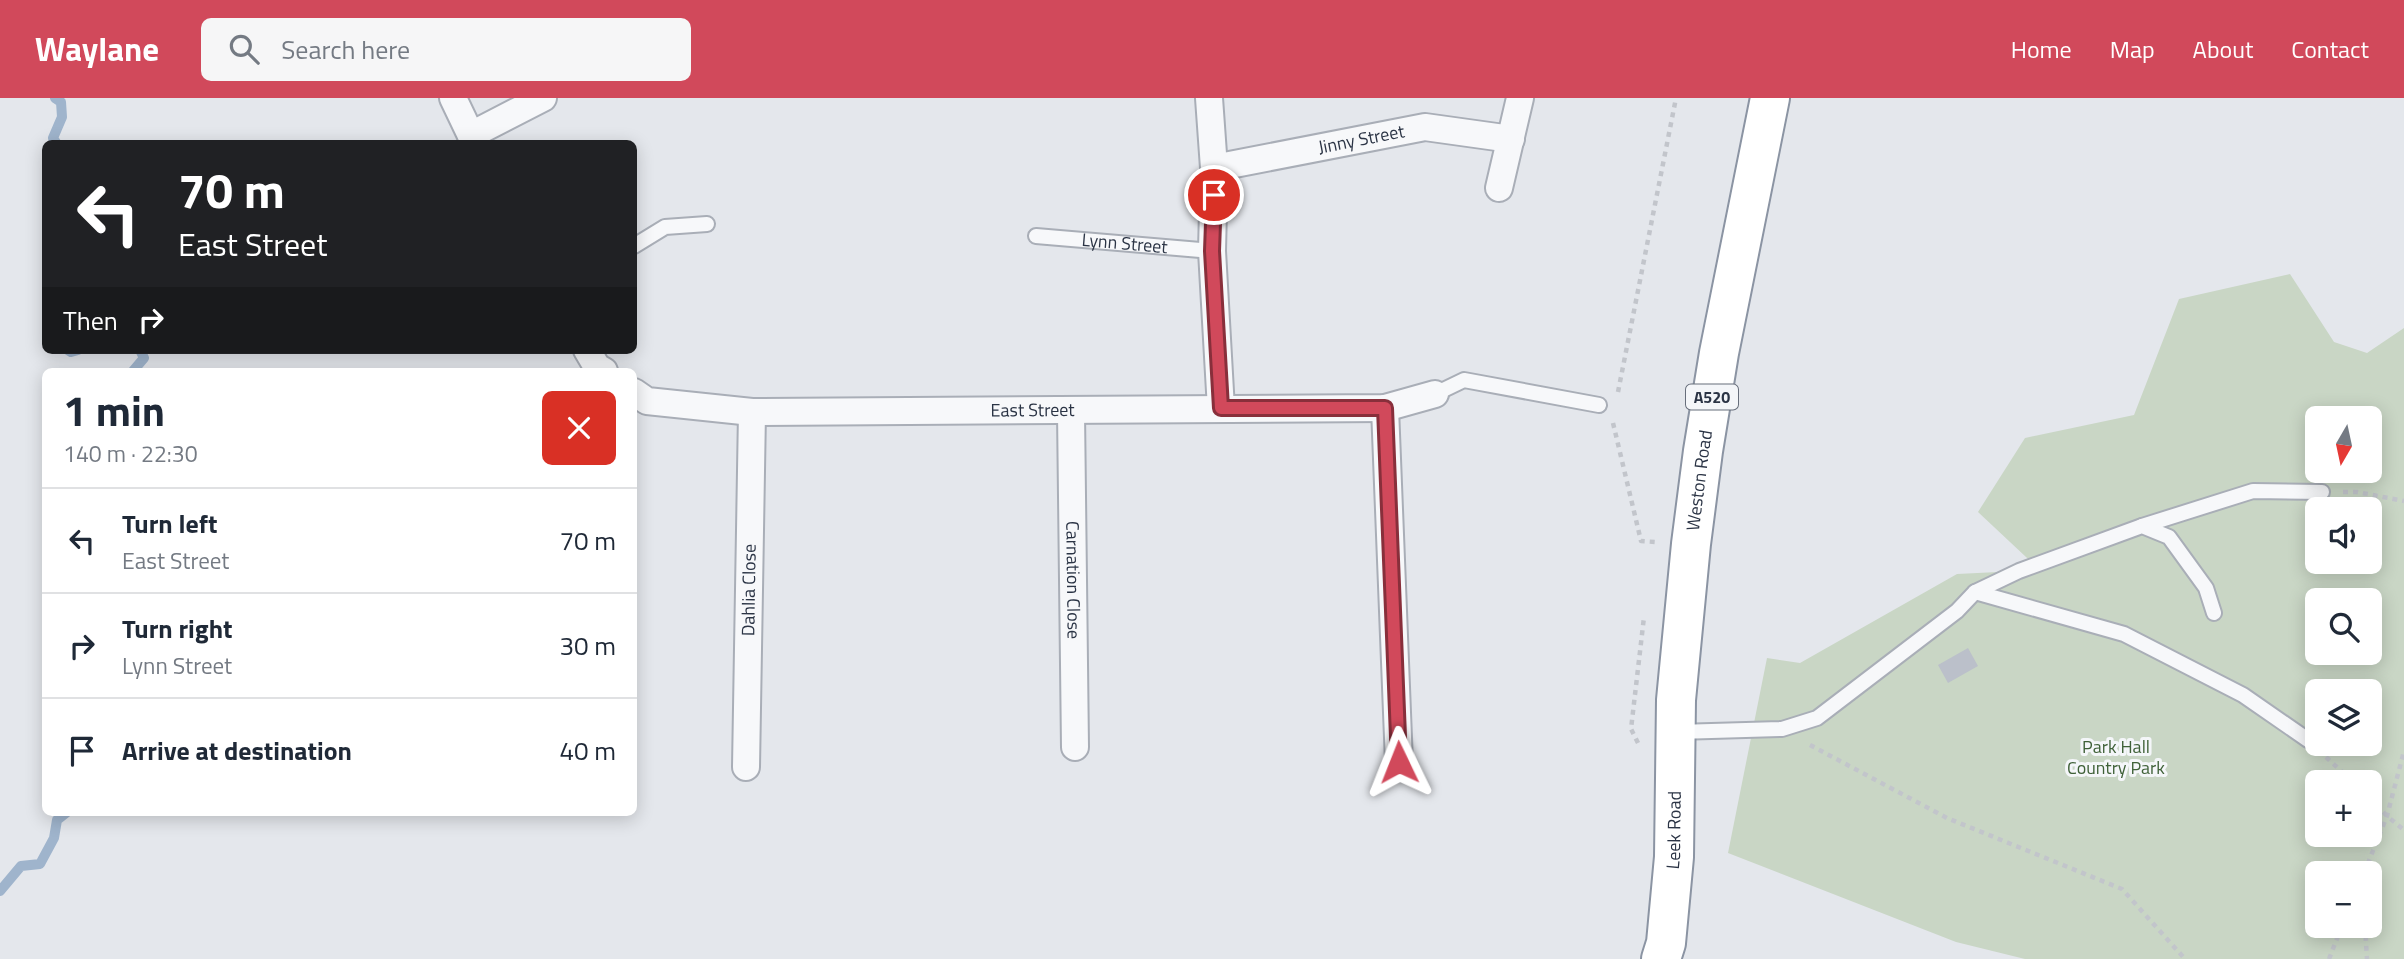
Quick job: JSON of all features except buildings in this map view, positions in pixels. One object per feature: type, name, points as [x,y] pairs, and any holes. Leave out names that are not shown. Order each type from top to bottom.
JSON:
[{"type":"highway","name":"Weston Road","points":[[1676,716],[1691,544],[1703,451],[1719,353],[1770,98]]},
{"type":"highway","name":"Leek Road","points":[[1661,959],[1666,943],[1674,857],[1676,716]]},
{"type":"street","points":[[453,98],[473,139],[543,98]]},
{"type":"street","points":[[1209,98],[1214,168],[1212,251],[1221,408]]},
{"type":"street","points":[[1499,188],[1520,98]]},
{"type":"street","name":"Jinny Street","points":[[1214,168],[1425,127],[1511,139]]},
{"type":"street","name":"East Street","points":[[637,394],[647,401],[752,412],[1071,412],[1385,408],[1435,394]]},
{"type":"street","points":[[1385,408],[1399,762]]},
{"type":"street","name":"Dahlia Close","points":[[746,766],[752,412]]},
{"type":"street","name":"Carnation Close","points":[[1071,412],[1075,747]]},
{"type":"lane","points":[[637,244],[664,227],[707,224]]},
{"type":"lane","name":"Lynn Street","points":[[1036,236],[1212,251]]},
{"type":"lane","points":[[1435,394],[1464,380],[1599,405]]},
{"type":"lane","points":[[1676,716],[1782,729],[1817,718],[1957,611],[1975,592],[2019,571],[2142,526],[2253,491],[2322,492]]},
{"type":"lane","points":[[2142,526],[2169,537],[2206,588],[2214,613]]},
{"type":"lane","points":[[1975,592],[2124,634],[2243,695],[2305,738]]},
{"type":"path","points":[[1612,421],[1676,98]]},
{"type":"path","points":[[1599,405],[1612,421],[1642,541],[1691,544]]},
{"type":"path","points":[[2322,492],[2357,492],[2404,501]]},
{"type":"path","points":[[1782,729],[1947,818],[2122,889],[2185,959]]},
{"type":"path","points":[[2369,861],[2387,816],[2404,751]]},
{"type":"path","points":[[2325,756],[2340,770]]},
{"type":"path","points":[[2382,810],[2404,830]]},
{"type":"path","points":[[2329,959],[2337,938]]},
{"type":"path","points":[[2366,938],[2367,959]]},
{"type":"green space","name":"Park Hall Country Park","points":[[2290,274],[2334,342],[2367,353],[2404,328],[2404,959],[2025,959],[1956,942],[1728,853],[1767,658],[1800,663],[1957,574],[2040,570],[1978,512],[2025,438],[2134,415],[2179,299]]},
{"type":"waterway","points":[[54,140],[62,117],[61,102],[55,98]]},
{"type":"waterway","points":[[136,368],[144,358],[142,354]]},
{"type":"waterway","points":[[0,891],[21,866],[40,864],[54,838],[57,820],[62,816]]},
{"type":"route","points":[[1214,195],[1212,251],[1221,408],[1385,408],[1399,762]]}]
